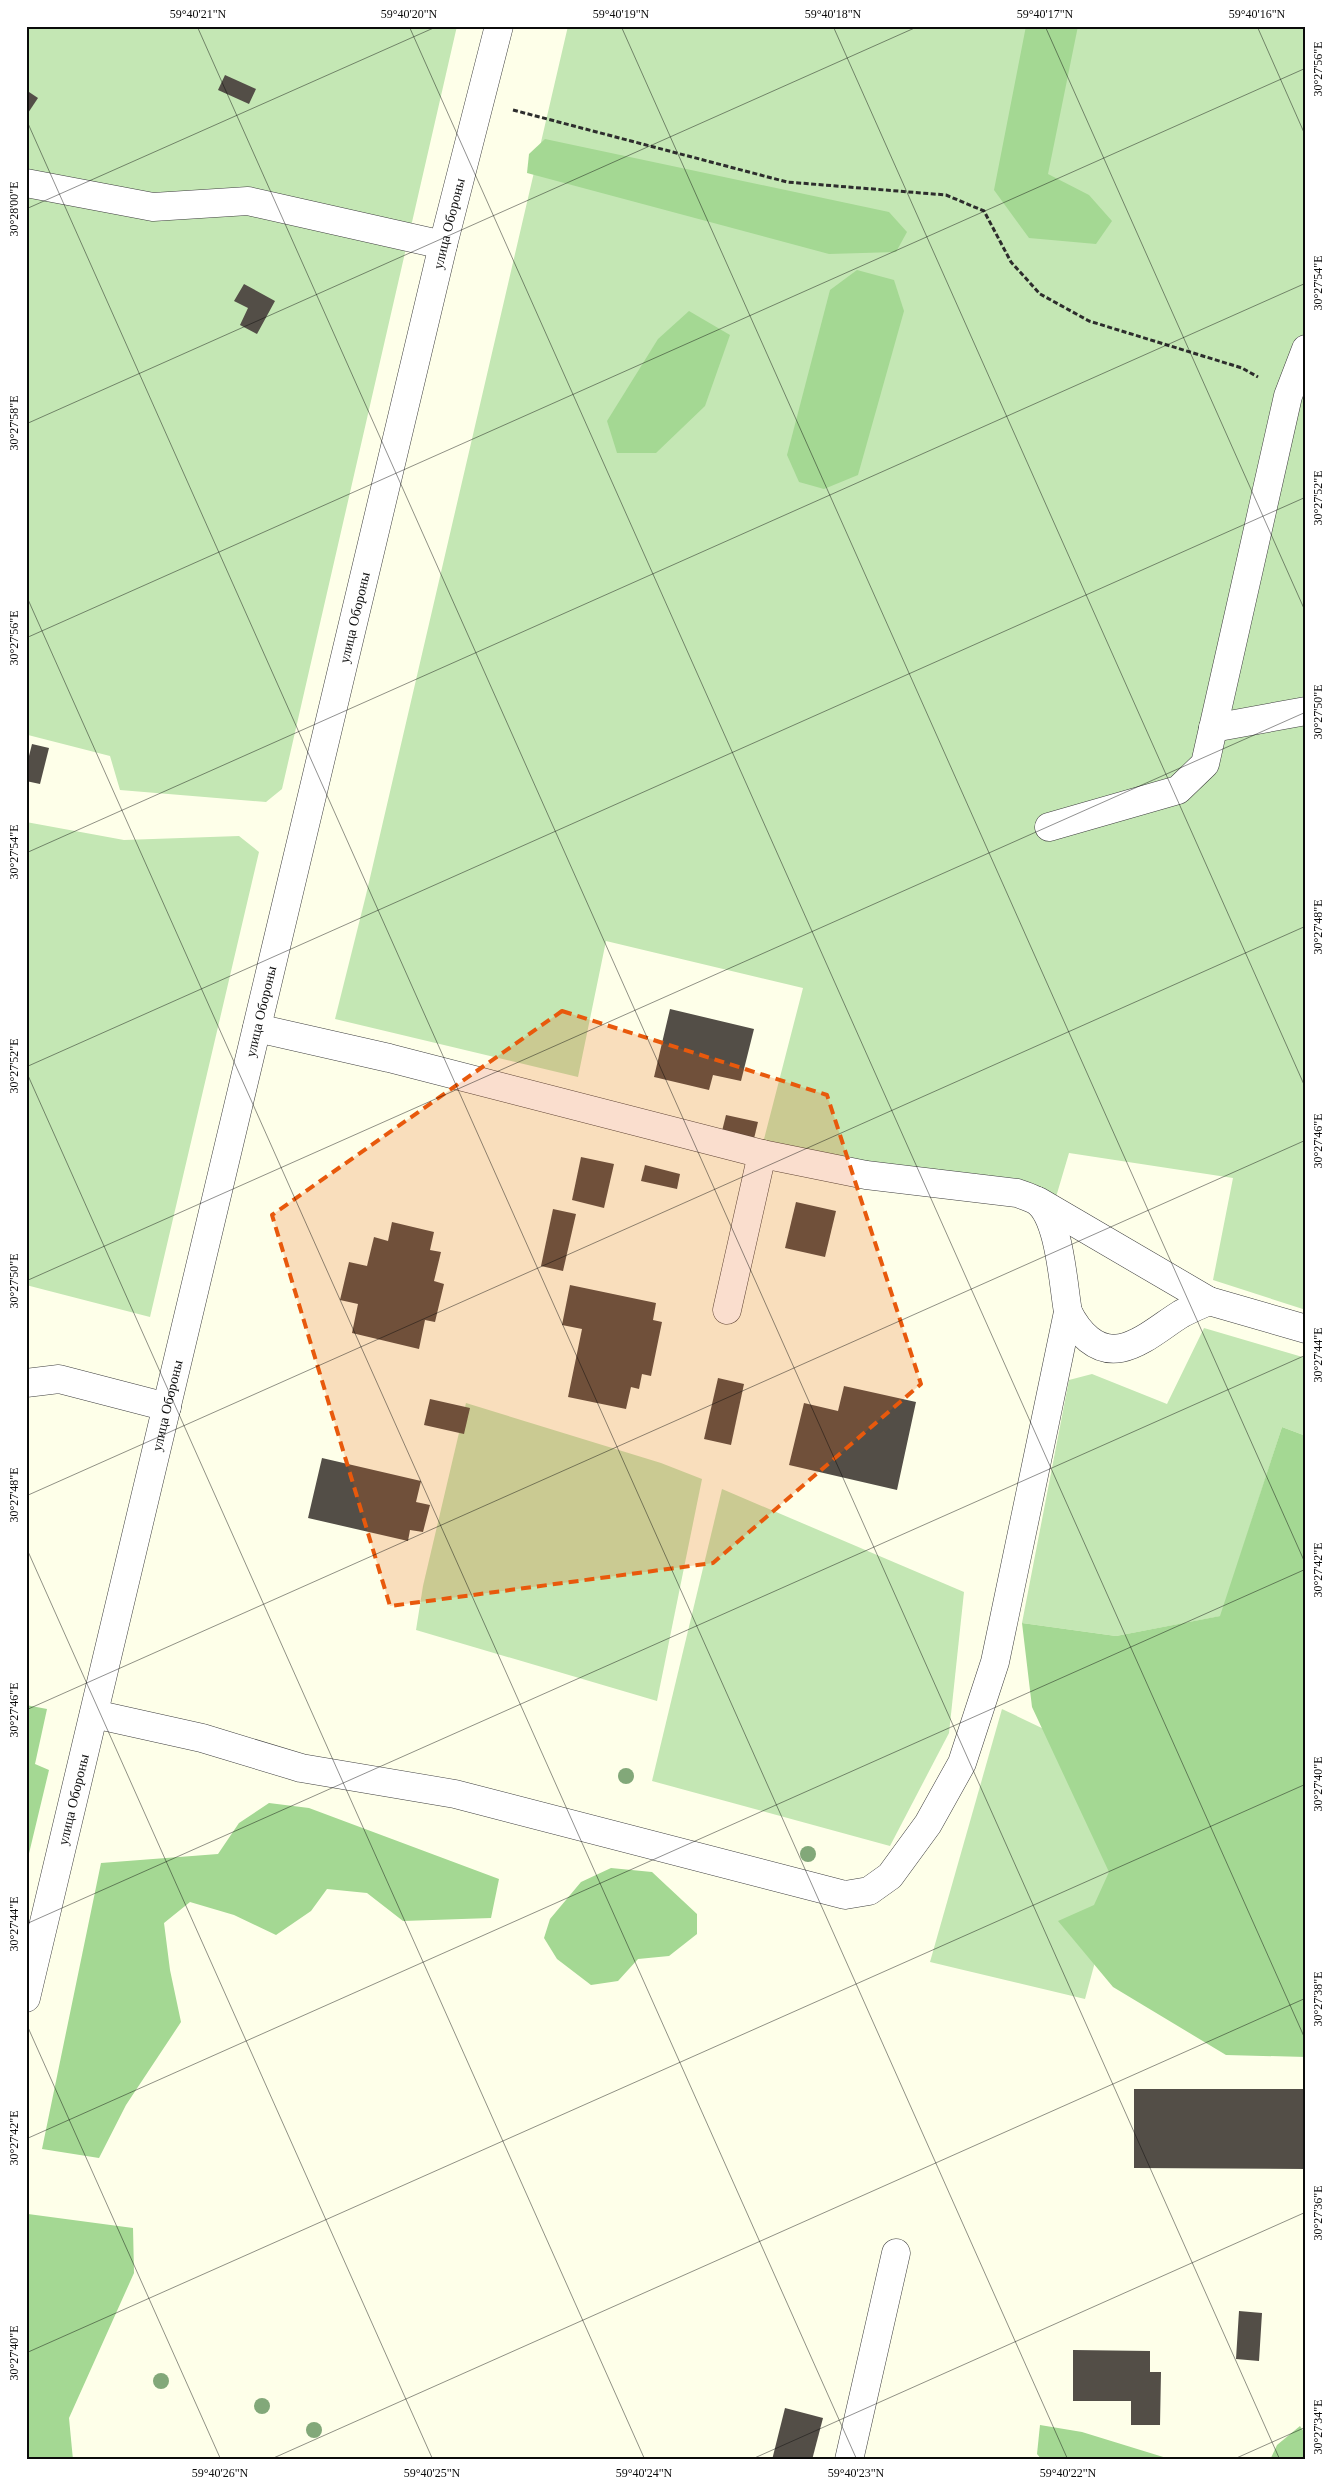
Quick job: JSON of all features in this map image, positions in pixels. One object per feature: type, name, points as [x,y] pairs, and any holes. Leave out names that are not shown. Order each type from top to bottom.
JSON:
[{"type":"street","name":"улица Обороны","points":[[26,1998],[442,245],[499,26]]},
{"type":"street","points":[[26,183],[153,206],[248,200],[442,245]]},
{"type":"street","points":[[1049,827],[1178,790],[1205,764],[1288,396],[1306,349]]},
{"type":"street","points":[[1213,728],[1306,711]]},
{"type":"street","points":[[257,1028],[389,1058],[762,1154],[866,1175],[1017,1192],[1036,1200],[1209,1301],[1306,1329]]},
{"type":"street","points":[[727,1310],[762,1154]]},
{"type":"street","points":[[94,1714],[202,1738],[301,1768],[455,1794],[845,1895],[869,1891],[890,1876],[928,1824],[962,1763],[996,1662],[1068,1312],[1061,1256],[1049,1219],[1036,1200]]},
{"type":"street","points":[[1068,1312],[1076,1328],[1087,1340],[1106,1347],[1120,1348],[1134,1343],[1183,1313],[1209,1301]]},
{"type":"street","points":[[26,1383],[59,1379],[167,1407]]},
{"type":"street","points":[[849,2460],[896,2253]]},
{"type":"path","points":[[480,102],[787,182],[946,195],[984,211],[1011,262],[1040,294],[1089,320],[1242,368],[1288,396]]},
{"type":"highlighted area","points":[[562,1011],[827,1095],[921,1384],[713,1563],[390,1606],[272,1215]]},
{"type":"green space","points":[[26,26],[457,26],[282,789],[266,802],[120,790],[110,756],[28,735],[26,744]]},
{"type":"green space","points":[[568,26],[1306,26],[1306,1310],[1213,1280],[1233,1178],[1069,1153],[1056,1197],[763,1143],[803,988],[606,941],[578,1077],[335,1019],[366,895]]},
{"type":"green space","points":[[1026,26],[1078,26],[1048,174],[1089,195],[1112,221],[1096,244],[1029,238],[994,190]]},
{"type":"green space","points":[[545,139],[889,212],[907,232],[896,252],[829,254],[527,173],[529,154]]},
{"type":"green space","points":[[857,270],[894,280],[904,311],[858,475],[824,489],[799,482],[787,455],[830,290]]},
{"type":"green space","points":[[689,311],[730,335],[705,406],[656,453],[617,453],[607,421],[658,339]]},
{"type":"green space","points":[[26,822],[124,840],[239,836],[259,852],[150,1317],[26,1285]]},
{"type":"green space","points":[[1204,1328],[1306,1358],[1306,1436],[1282,1427],[1221,1616],[1116,1636],[1022,1623],[1069,1380],[1092,1374],[1167,1404]]},
{"type":"green space","points":[[466,1403],[661,1463],[702,1479],[657,1701],[416,1630],[423,1586]]},
{"type":"green space","points":[[1282,1427],[1306,1436],[1306,2057],[1226,2055],[1113,1987],[1058,1921],[1094,1905],[1109,1872],[1032,1707],[1022,1623],[1116,1636],[1220,1616]]},
{"type":"green space","points":[[722,1489],[964,1592],[949,1733],[890,1846],[652,1781]]},
{"type":"green space","points":[[26,1705],[47,1709],[35,1764],[49,1770],[26,1866]]},
{"type":"green space","points":[[1002,1709],[1145,1777],[1085,1999],[930,1962]]},
{"type":"green space","points":[[269,1803],[309,1808],[499,1879],[491,1918],[403,1921],[367,1893],[327,1889],[311,1911],[276,1935],[234,1915],[190,1902],[164,1923],[170,1970],[181,2022],[126,2105],[99,2158],[42,2149],[101,1863],[218,1854],[239,1823]]},
{"type":"green space","points":[[611,1868],[652,1872],[697,1914],[697,1934],[669,1956],[638,1959],[618,1981],[591,1985],[557,1959],[544,1938],[550,1919],[581,1882]]},
{"type":"green space","points":[[28,2214],[133,2228],[134,2273],[69,2418],[73,2460],[26,2460],[26,2224]]},
{"type":"green space","points":[[1040,2425],[1082,2432],[1173,2460],[1042,2460],[1037,2454]]},
{"type":"green space","points":[[1300,2426],[1306,2435],[1306,2460],[1270,2460],[1277,2445]]},
{"type":"building","points":[[225,75],[256,89],[249,104],[218,90]]},
{"type":"building","points":[[26,90],[38,98],[26,116]]},
{"type":"building","points":[[244,284],[275,301],[257,334],[240,325],[248,308],[234,301]]},
{"type":"building","points":[[32,744],[49,748],[40,784],[26,781],[26,768]]},
{"type":"building","points":[[670,1009],[754,1029],[741,1081],[713,1075],[709,1090],[654,1077]]},
{"type":"building","points":[[726,1115],[758,1122],[752,1147],[720,1139]]},
{"type":"building","points":[[581,1157],[614,1164],[604,1208],[572,1200]]},
{"type":"building","points":[[645,1165],[680,1174],[677,1189],[641,1181]]},
{"type":"building","points":[[796,1202],[836,1211],[825,1257],[785,1248]]},
{"type":"building","points":[[553,1209],[576,1214],[563,1271],[541,1266]]},
{"type":"building","points":[[392,1222],[434,1232],[430,1250],[441,1252],[434,1281],[444,1284],[435,1322],[425,1320],[419,1349],[352,1333],[358,1304],[340,1300],[349,1262],[367,1266],[374,1237],[388,1241]]},
{"type":"building","points":[[570,1285],[656,1303],[653,1320],[662,1322],[651,1376],[642,1374],[639,1389],[631,1387],[626,1409],[568,1397],[582,1329],[562,1325]]},
{"type":"building","points":[[718,1378],[744,1384],[731,1445],[704,1439]]},
{"type":"building","points":[[844,1386],[916,1402],[897,1490],[789,1465],[804,1403],[838,1411]]},
{"type":"building","points":[[430,1399],[470,1408],[464,1434],[424,1425]]},
{"type":"building","points":[[322,1458],[421,1481],[416,1502],[430,1505],[423,1532],[410,1530],[408,1541],[308,1518]]},
{"type":"building","points":[[1134,2089],[1306,2089],[1306,2169],[1134,2168]]},
{"type":"building","points":[[1239,2311],[1262,2313],[1259,2361],[1236,2359]]},
{"type":"building","points":[[1073,2350],[1150,2351],[1150,2372],[1161,2372],[1160,2425],[1131,2425],[1131,2401],[1073,2401]]},
{"type":"building","points":[[785,2408],[823,2418],[812,2460],[772,2460]]}]
